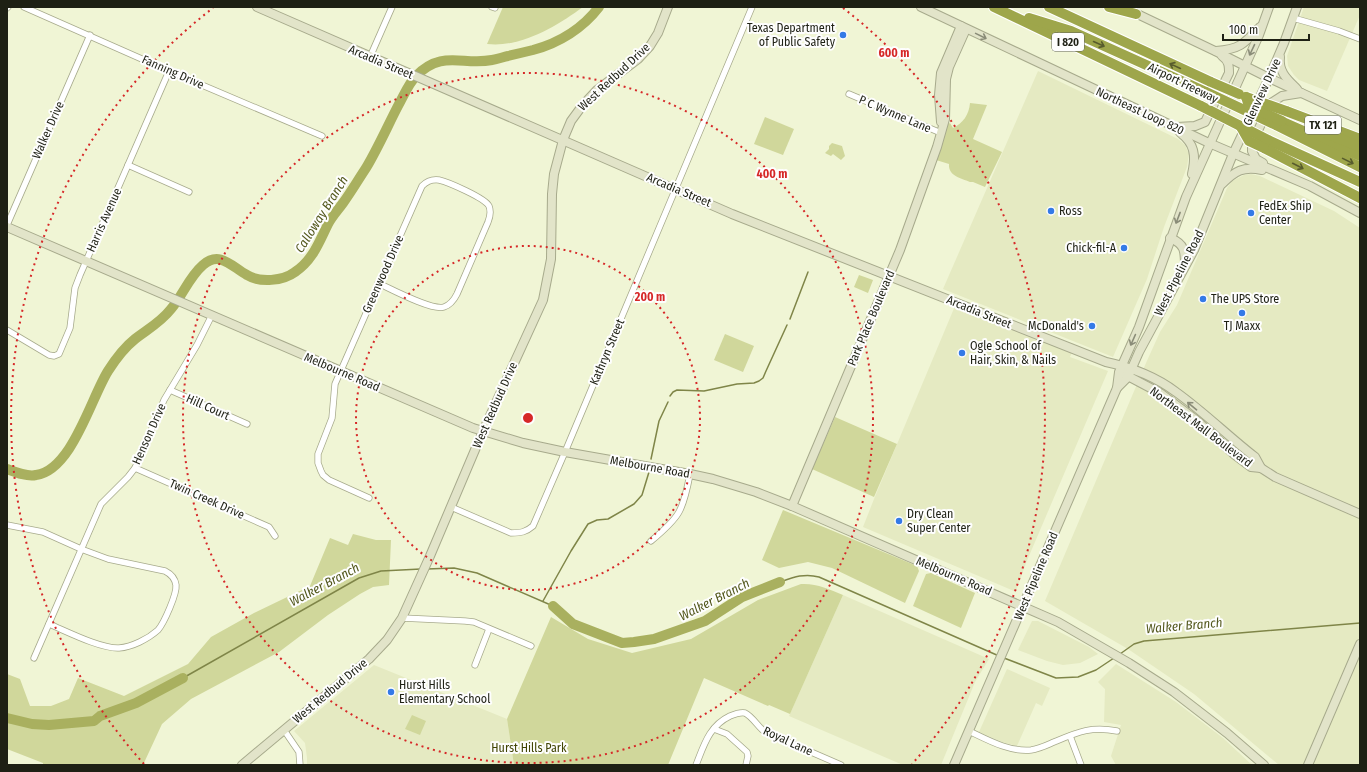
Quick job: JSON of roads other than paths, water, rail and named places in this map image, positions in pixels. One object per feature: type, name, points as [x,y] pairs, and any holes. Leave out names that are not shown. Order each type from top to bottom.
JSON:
[{"type":"highway","points":[[996,7],[1071,31],[1279,123],[1360,167]]},
{"type":"highway","name":"Airport Freeway","points":[[996,7],[1201,106],[1241,127],[1266,144],[1360,182]]},
{"type":"highway","name":"Airport Freeway","points":[[1049,7],[1211,82],[1360,139]]},
{"type":"highway","points":[[1109,7],[1136,14]]},
{"type":"highway","name":"I 820","points":[[1246,96],[1249,106],[1279,123],[1360,156]]},
{"type":"highway","points":[[1286,111],[1292,119],[1360,147]]},
{"type":"highway","points":[[1266,144],[1360,198]]},
{"type":"street","name":"Fanning Drive","points":[[24,7],[322,136]]},
{"type":"street","name":"Arcadia Street","points":[[257,7],[739,216],[1121,369]]},
{"type":"street","points":[[370,57],[392,7]]},
{"type":"street","name":"West Redbud Drive","points":[[242,765],[369,659],[387,640],[402,618],[483,431],[543,300],[551,259],[552,194],[554,174],[563,140],[571,121],[582,106],[598,90],[638,59],[650,46],[658,33],[668,7]]},
{"type":"street","name":"Kathryn Street","points":[[451,507],[511,532],[521,533],[533,526],[752,7]]},
{"type":"street","name":"Northeast Loop 820","points":[[920,7],[1176,127],[1209,144],[1310,186],[1360,213]]},
{"type":"street","points":[[1121,7],[1360,120]]},
{"type":"street","points":[[1209,144],[1263,25],[1269,7]]},
{"type":"street","name":"Glenview Drive","points":[[1233,154],[1284,43],[1296,7]]},
{"type":"street","points":[[1293,18],[1360,39]]},
{"type":"street","points":[[1215,51],[1237,47],[1245,42],[1263,25]]},
{"type":"street","name":"Park Place Boulevard","points":[[792,506],[900,250],[937,148],[942,130],[939,95],[941,73],[964,28]]},
{"type":"street","name":"Walker Drive","points":[[7,226],[90,36]]},
{"type":"street","points":[[1284,43],[1279,64],[1280,68],[1285,77],[1301,93]]},
{"type":"street","points":[[1176,127],[1195,126],[1205,122],[1229,73],[1229,64],[1226,59],[1215,51]]},
{"type":"street","name":"Harris Avenue","points":[[7,330],[49,355],[54,356],[59,354],[70,328],[75,288],[169,71]]},
{"type":"street","points":[[1282,175],[1256,159],[1252,151],[1252,143],[1271,103],[1282,96],[1301,93]]},
{"type":"street","name":"P C Wynne Lane","points":[[850,94],[942,130]]},
{"type":"street","points":[[1176,127],[1193,149],[1195,158],[1186,197]]},
{"type":"street","name":"West Pipeline Road","points":[[954,765],[1117,388],[1121,369],[1139,327],[1170,238],[1209,144]]},
{"type":"street","name":"West Pipeline Road","points":[[1117,388],[1130,373],[1139,352],[1185,267],[1201,233],[1233,154]]},
{"type":"street","points":[[128,165],[189,192]]},
{"type":"street","points":[[1218,188],[1232,173],[1253,168],[1271,171]]},
{"type":"street","name":"Greenwood Drive","points":[[369,498],[329,480],[323,475],[318,463],[319,450],[332,418],[335,384],[378,283],[422,186],[430,181],[443,181],[476,195],[489,206],[490,217],[488,222],[457,294],[453,301],[448,305],[435,308],[378,283]]},
{"type":"street","name":"Melbourne Road","points":[[7,226],[458,422],[483,431],[523,443],[565,452],[690,474],[736,486],[792,506],[1058,622],[1128,662],[1174,692],[1191,704],[1264,765]]},
{"type":"street","points":[[1170,238],[1177,241],[1182,246],[1185,255],[1185,267]]},
{"type":"street","name":"Henson Drive","points":[[34,658],[101,504],[135,468],[158,412],[197,345],[212,315]]},
{"type":"street","name":"Northeast Mall Boulevard","points":[[1121,369],[1130,373],[1160,393],[1196,420],[1235,455],[1251,467],[1261,468],[1275,477],[1360,514]]},
{"type":"street","name":"Hill Court","points":[[170,390],[247,424]]},
{"type":"street","name":"Twin Creek Drive","points":[[135,468],[269,527],[275,536]]},
{"type":"street","points":[[651,541],[671,524],[679,513],[685,500],[690,474]]},
{"type":"street","points":[[7,525],[42,532],[108,559],[165,571],[171,574],[175,579],[175,592],[163,623],[158,630],[137,643],[120,648],[102,646],[49,624]]},
{"type":"street","points":[[402,618],[465,620],[474,622],[531,646]]},
{"type":"street","points":[[474,665],[489,629]]},
{"type":"street","points":[[1308,765],[1360,644]]},
{"type":"street","name":"Royal Lane","points":[[696,765],[709,734],[725,718],[744,713],[748,715],[765,732],[841,765]]},
{"type":"street","points":[[714,729],[728,734],[747,752],[748,756],[746,765]]},
{"type":"street","points":[[969,731],[1000,745],[1017,750],[1031,750],[1039,748],[1093,729],[1104,729],[1117,732]]},
{"type":"street","points":[[284,730],[299,752],[300,765]]},
{"type":"street","points":[[1070,736],[1081,765]]},
{"type":"waterway","name":"Calloway Branch","points":[[7,469],[25,475],[36,475],[49,470],[60,460],[70,447],[79,431],[108,371],[114,362],[131,342],[159,322],[167,314],[194,275],[203,265],[209,261],[220,259],[226,261],[252,278],[265,280],[278,279],[290,275],[301,267],[311,256],[333,216],[346,199],[375,153],[413,79],[426,68],[435,63],[444,61],[492,60],[543,47],[570,34],[586,22],[599,7]]},
{"type":"waterway","points":[[790,319],[808,272]]},
{"type":"waterway","points":[[670,396],[677,390],[704,391],[759,381],[763,378],[787,325]]},
{"type":"waterway","points":[[651,459],[659,421],[668,402]]},
{"type":"waterway","points":[[543,601],[588,524],[597,520],[608,519],[634,504],[642,495],[649,472]]},
{"type":"waterway","name":"Walker Branch","points":[[427,569],[454,568],[477,573],[553,606]]},
{"type":"waterway","name":"Walker Branch","points":[[183,678],[359,578],[381,571],[421,569]]},
{"type":"waterway","name":"Walker Branch","points":[[780,582],[795,577],[819,577],[999,656]]},
{"type":"waterway","name":"Walker Branch","points":[[553,606],[573,624],[622,643],[634,642],[654,639],[705,621],[742,597],[780,582]]},
{"type":"waterway","name":"Walker Branch","points":[[1120,654],[1134,644],[1144,641],[1360,623]]},
{"type":"waterway","name":"Walker Branch","points":[[1004,658],[1056,678],[1078,677],[1096,670],[1114,658]]},
{"type":"waterway","name":"Walker Branch","points":[[7,718],[32,724],[49,725],[94,721],[100,716],[136,703],[183,678]]},
{"type":"place","name":"Texas Department of Public Safety","points":[[843,35]]},
{"type":"place","name":"Ross","points":[[1051,211]]},
{"type":"place","name":"FedEx Ship Center","points":[[1251,213]]},
{"type":"place","name":"Chick-fil-A","points":[[1124,248]]},
{"type":"place","name":"The UPS Store","points":[[1203,299]]},
{"type":"place","name":"TJ Maxx","points":[[1242,313]]},
{"type":"place","name":"McDonald's","points":[[1092,326]]},
{"type":"place","name":"Ogle School of Hair, Skin, & Nails","points":[[962,353]]},
{"type":"place","name":"Dry Clean Super Center","points":[[899,521]]},
{"type":"place","name":"Hurst Hills Elementary School","points":[[391,692]]},
{"type":"park label","name":"Hurst Hills Park","points":[[529,748]]}]
